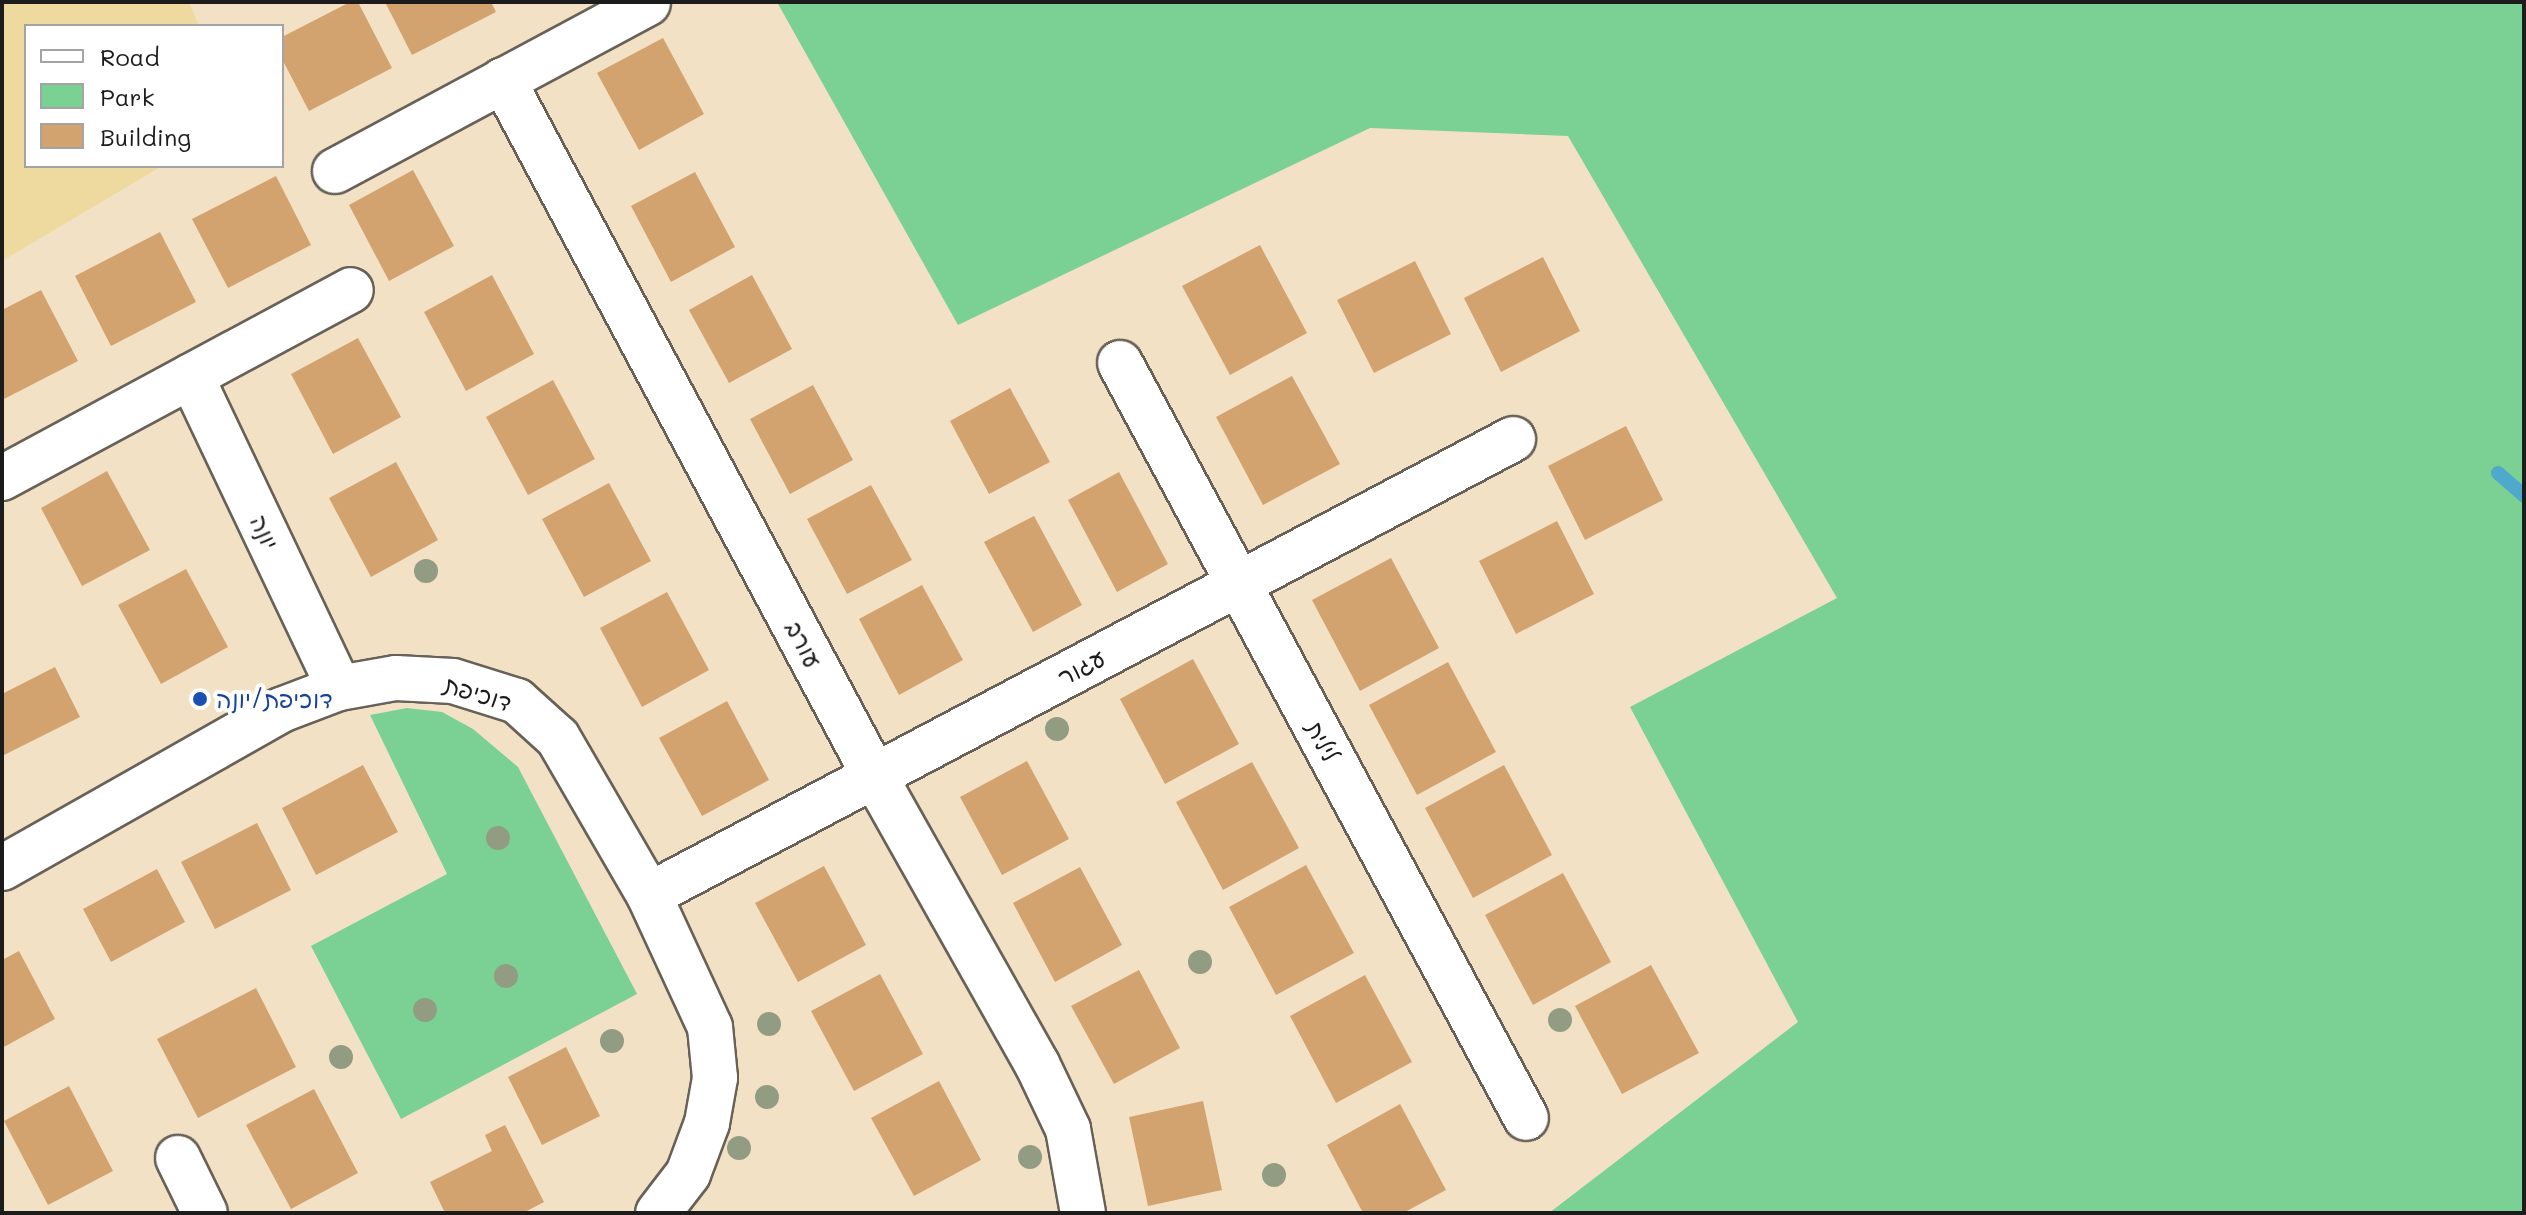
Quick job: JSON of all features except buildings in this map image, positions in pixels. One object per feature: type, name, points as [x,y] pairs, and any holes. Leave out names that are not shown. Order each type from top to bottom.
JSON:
[{"type":"street","points":[[335,171],[648,3]]},
{"type":"street","name":"עורב","points":[[503,80],[874,775],[1068,1129],[1083,1213]]},
{"type":"street","points":[[2,478],[351,290]]},
{"type":"street","name":"לילית","points":[[1120,363],[1526,1118]]},
{"type":"street","name":"יונה","points":[[191,376],[339,688]]},
{"type":"street","name":"עגור","points":[[649,895],[1513,439]]},
{"type":"street","name":"דוכיפת","points":[[2,868],[281,710],[339,688],[396,678],[453,681],[517,701],[558,738],[649,895],[710,1027],[715,1078],[707,1123],[688,1174],[658,1213]]},
{"type":"street","points":[[178,1158],[205,1213]]},
{"type":"green space","points":[[777,2],[2524,2],[2524,1213],[1549,1213],[1798,1022],[1630,707],[1837,598],[1568,136],[1370,128],[958,325]]},
{"type":"green space","points":[[407,708],[442,712],[473,729],[518,767],[637,994],[401,1119],[311,946],[447,874],[370,715]]},
{"type":"sand","points":[[2,2],[189,2],[198,24],[24,24],[24,168],[159,168],[2,261]]},
{"type":"waterway","points":[[2498,473],[2524,496]]},
{"type":"place","name":"דוכיפת/יונה","points":[[200,699]]}]
